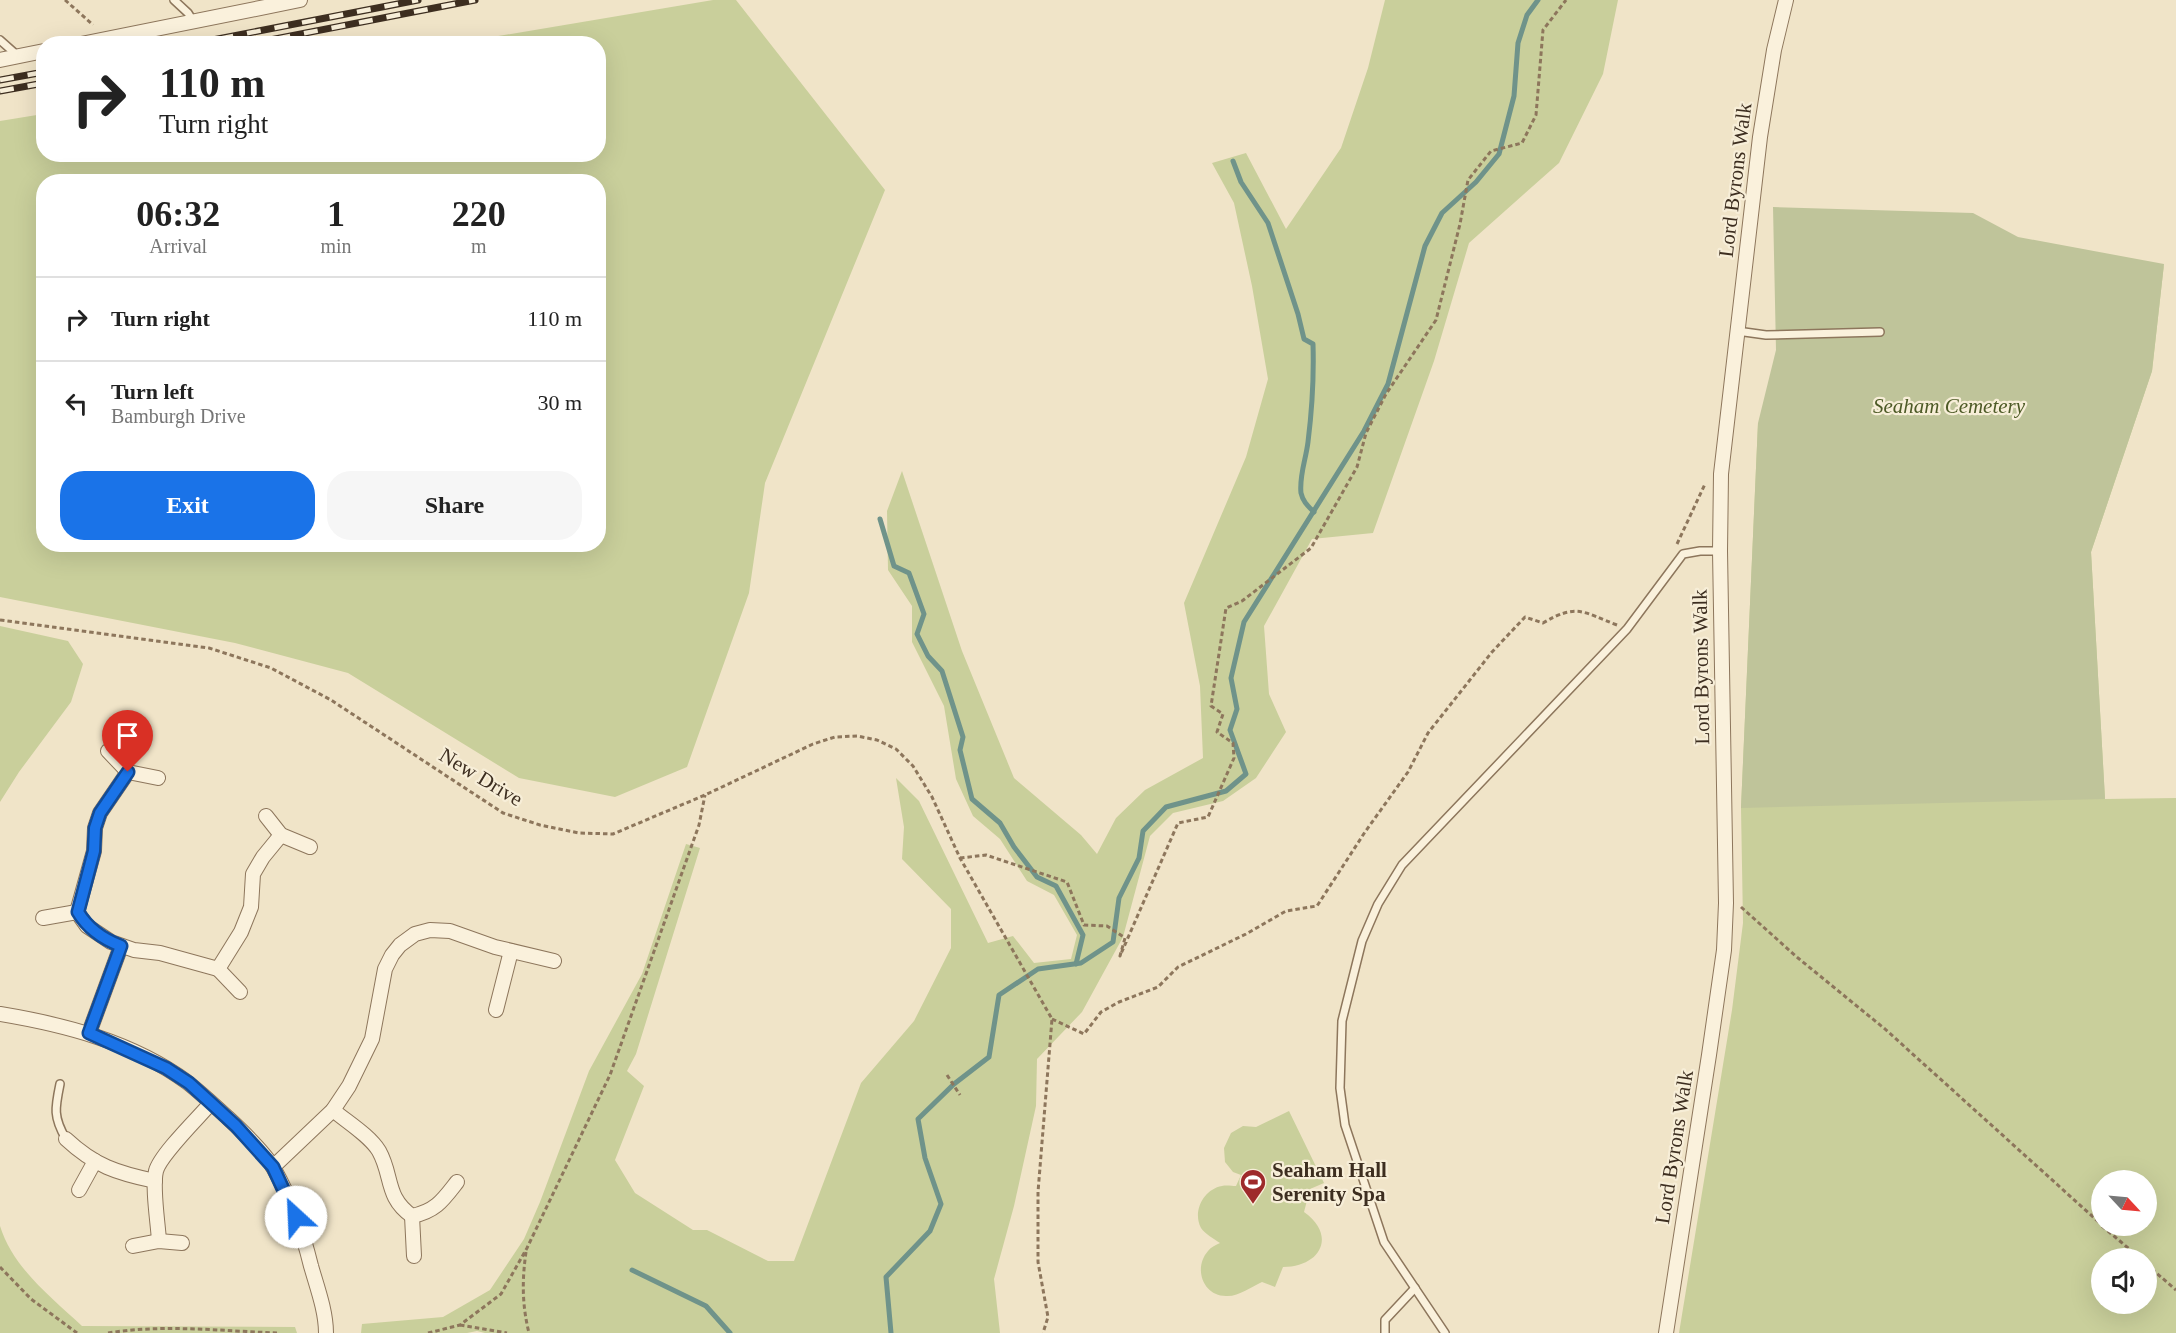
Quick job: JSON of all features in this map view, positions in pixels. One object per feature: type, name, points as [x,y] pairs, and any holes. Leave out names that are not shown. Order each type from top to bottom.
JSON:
[{"type":"street","points":[[118,36],[297,0]]},
{"type":"street","name":"Lord Byrons Walk","points":[[1666,1333],[1724,950],[1726,903],[1720,550],[1721,474],[1760,137],[1774,50],[1786,0]]},
{"type":"street","points":[[0,60],[36,53]]},
{"type":"street","points":[[108,751],[128,772],[158,778]]},
{"type":"street","points":[[128,772],[100,813],[95,828],[94,851],[78,912],[87,926],[111,942],[134,950],[160,953],[218,969],[240,992]]},
{"type":"street","points":[[266,816],[281,835],[310,847]]},
{"type":"street","points":[[218,969],[241,932],[251,907],[253,874],[281,835]]},
{"type":"street","points":[[43,918],[78,912]]},
{"type":"street","points":[[273,1167],[333,1110],[349,1086],[372,1039],[385,969],[400,945],[415,934],[430,930],[450,931],[495,947],[554,961]]},
{"type":"street","points":[[89,1033],[121,946]]},
{"type":"street","points":[[496,1010],[511,951]]},
{"type":"street","points":[[0,1014],[89,1033],[166,1068],[189,1083],[236,1126],[273,1167],[296,1217],[307,1249],[326,1333]]},
{"type":"street","points":[[159,1241],[156,1170],[162,1159],[211,1103]]},
{"type":"street","points":[[333,1110],[377,1148],[384,1161],[388,1183],[395,1198],[402,1209],[412,1216],[424,1214],[435,1208],[457,1182]]},
{"type":"street","points":[[66,1139],[85,1157],[122,1174],[155,1181]]},
{"type":"street","points":[[79,1190],[95,1161]]},
{"type":"street","points":[[412,1216],[414,1256]]},
{"type":"street","points":[[133,1246],[159,1241],[182,1243]]},
{"type":"lane","points":[[174,0],[193,21]]},
{"type":"lane","points":[[0,40],[18,56]]},
{"type":"lane","points":[[1737,331],[1766,335],[1880,332]]},
{"type":"lane","points":[[1445,1333],[1384,1242],[1345,1125],[1340,1088],[1342,1021],[1362,941],[1378,903],[1402,865],[1627,629],[1683,555],[1720,550]]},
{"type":"lane","points":[[60,1084],[55,1110],[57,1124],[66,1139]]},
{"type":"lane","points":[[1385,1333],[1385,1320],[1415,1288]]},
{"type":"path","points":[[65,0],[106,36]]},
{"type":"path","points":[[960,858],[986,855],[1066,882],[1084,925],[1107,926],[1125,938],[1120,956],[1178,823],[1208,817],[1233,758],[1233,743],[1217,732],[1223,714],[1211,706],[1226,608],[1242,601],[1311,548],[1357,467],[1366,433],[1386,394],[1436,320],[1460,224],[1468,180],[1491,151],[1522,143],[1536,115],[1543,30],[1566,0]]},
{"type":"path","points":[[1677,545],[1706,482],[1721,474]]},
{"type":"path","points":[[1043,1333],[1048,1317],[1038,1262],[1038,1192],[1052,1019],[1084,1034],[1101,1012],[1119,1002],[1158,987],[1178,967],[1246,934],[1286,911],[1317,906],[1365,832],[1408,772],[1428,733],[1492,652],[1525,617],[1543,623],[1562,612],[1577,609],[1618,625]]},
{"type":"path","name":"New Drive","points":[[0,620],[209,648],[271,668],[332,700],[503,813],[540,825],[579,833],[614,834],[705,795],[813,744],[835,737],[857,735],[877,740],[896,749],[913,766],[932,797],[960,858],[1052,1019]]},
{"type":"path","points":[[428,1333],[460,1324],[501,1294],[527,1248],[610,1075],[699,825],[705,795]]},
{"type":"path","points":[[1726,903],[1740,906],[1798,958],[1885,1029],[2091,1215]]},
{"type":"path","points":[[947,1075],[960,1095]]},
{"type":"path","points":[[2115,1236],[2128,1248]]},
{"type":"path","points":[[527,1248],[522,1279],[524,1312],[529,1333]]},
{"type":"path","points":[[0,1267],[31,1299],[77,1333]]},
{"type":"path","points":[[2157,1274],[2176,1290]]},
{"type":"path","points":[[460,1324],[507,1333]]},
{"type":"path","points":[[108,1333],[127,1330],[180,1329],[277,1333]]},
{"type":"green space","points":[[713,0],[736,0],[885,190],[765,483],[749,593],[687,767],[615,797],[519,778],[348,673],[235,643],[0,597],[0,121],[36,115],[36,162],[606,162],[606,36],[499,36]]},
{"type":"green space","points":[[1385,0],[1618,0],[1603,74],[1559,163],[1469,243],[1434,361],[1373,533],[1312,539],[1264,626],[1269,694],[1286,732],[1256,778],[1223,801],[1173,813],[1150,836],[1123,937],[1082,1012],[1037,1059],[1036,1106],[1014,1206],[994,1279],[1000,1333],[485,1333],[477,1331],[467,1333],[361,1333],[362,1324],[443,1317],[490,1290],[524,1239],[589,1071],[642,974],[686,844],[700,848],[636,1054],[627,1071],[644,1086],[615,1160],[635,1193],[693,1230],[707,1230],[768,1261],[794,1261],[861,1083],[914,1021],[951,948],[951,909],[902,859],[904,827],[896,778],[919,801],[988,943],[1013,936],[1034,963],[1071,959],[1077,935],[1054,895],[1027,881],[1000,839],[973,816],[956,779],[944,706],[912,642],[912,606],[888,570],[887,511],[902,471],[962,651],[1014,778],[1081,835],[1097,854],[1116,818],[1145,790],[1203,758],[1200,686],[1184,603],[1246,457],[1268,379],[1252,286],[1234,203],[1212,163],[1246,153],[1286,229],[1341,148],[1368,68]]},
{"type":"green space","name":"Seaham Cemetery","points":[[1773,207],[1973,213],[2018,237],[2164,264],[2152,371],[2091,552],[2105,799],[1741,808],[1758,423],[1776,350]]},
{"type":"green space","points":[[2164,264],[2152,371],[2091,552],[2105,799],[2176,798],[2176,1333],[1679,1333],[1732,1010],[1743,923],[1741,808],[1758,423],[2034,740]]},
{"type":"green space","points":[[0,626],[68,641],[83,664],[71,702],[19,772],[0,802]]},
{"type":"green space","name":"Seaham Hall Serenity Spa","points":[[1289,1111],[1324,1183],[1310,1189],[1304,1212],[1320,1230],[1322,1240],[1320,1248],[1307,1262],[1283,1267],[1275,1287],[1262,1282],[1235,1295],[1218,1295],[1206,1286],[1201,1273],[1201,1265],[1208,1251],[1220,1243],[1201,1228],[1198,1215],[1201,1202],[1210,1191],[1216,1188],[1236,1186],[1241,1175],[1233,1172],[1225,1162],[1224,1148],[1231,1133],[1243,1126],[1256,1127]]},
{"type":"green space","points":[[0,1226],[6,1241],[23,1268],[82,1326],[295,1327],[297,1333],[0,1333]]},
{"type":"waterway","points":[[891,1333],[886,1277],[930,1231],[941,1204],[925,1158],[918,1119],[954,1084],[989,1057],[999,995],[1038,969],[1081,963],[1113,942],[1119,898],[1139,858],[1143,831],[1166,807],[1226,791],[1246,774],[1230,730],[1237,709],[1231,678],[1244,622],[1364,431],[1388,384],[1425,246],[1442,213],[1476,182],[1499,154],[1514,96],[1518,43],[1527,15],[1538,0]]},
{"type":"waterway","points":[[1233,161],[1241,182],[1268,223],[1304,339],[1313,344],[1311,418],[1301,493],[1306,504],[1314,512]]},
{"type":"waterway","points":[[880,519],[894,566],[909,573],[924,614],[917,634],[928,656],[942,671],[963,737],[960,750],[972,799],[1000,823],[1014,847],[1037,877],[1056,886],[1083,935],[1076,964]]},
{"type":"waterway","points":[[632,1270],[706,1306],[730,1333]]},
{"type":"railway","points":[[233,36],[418,0]]},
{"type":"railway","points":[[290,36],[475,0]]},
{"type":"railway","points":[[0,80],[36,73]]},
{"type":"railway","points":[[0,91],[36,84]]},
{"type":"place","name":"Seaham Hall Serenity Spa","points":[[1253,1205]]},
{"type":"route","points":[[128,772],[100,813],[95,828],[94,851],[78,912],[87,926],[121,946],[89,1033],[166,1068],[189,1083],[236,1126],[273,1167],[296,1217]]}]
